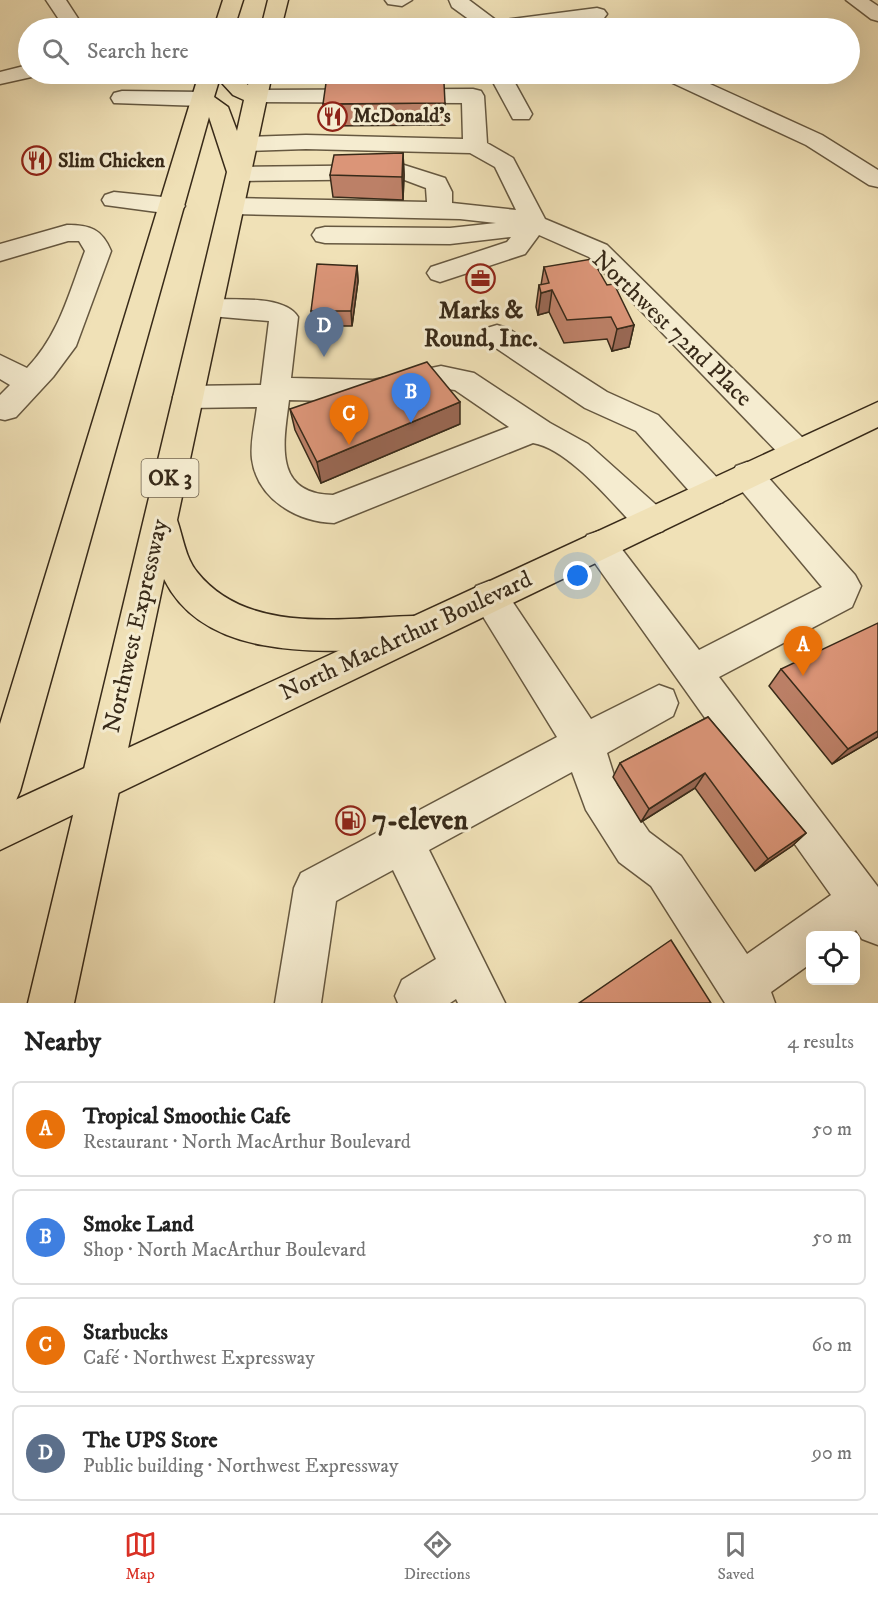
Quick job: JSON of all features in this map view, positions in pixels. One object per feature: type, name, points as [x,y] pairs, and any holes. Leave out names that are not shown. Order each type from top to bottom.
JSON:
[{"type":"main road","points":[[228,18],[232,0]]},
{"type":"main road","points":[[274,18],[278,0]]},
{"type":"main road","points":[[0,791],[207,84]]},
{"type":"main road","points":[[234,84],[243,93],[256,97]]},
{"type":"main road","name":"Northwest Expressway","points":[[51,1003],[259,84]]},
{"type":"main road","points":[[202,99],[217,107],[243,159]]},
{"type":"main road","name":"North MacArthur Boulevard","points":[[0,829],[878,414]]},
{"type":"main road","points":[[160,519],[172,561],[184,583],[196,597],[219,614],[268,632],[413,632]]},
{"type":"street","points":[[56,0],[75,18]]},
{"type":"street","points":[[73,0],[77,18]]},
{"type":"street","points":[[395,0],[402,0]]},
{"type":"street","points":[[459,0],[459,3],[479,18]]},
{"type":"street","points":[[856,0],[878,15]]},
{"type":"street","points":[[568,18],[598,14]]},
{"type":"street","points":[[0,78],[18,74]]},
{"type":"street","points":[[505,84],[521,114]]},
{"type":"street","points":[[693,84],[814,141],[878,180]]},
{"type":"street","points":[[306,142],[310,96]]},
{"type":"street","points":[[256,97],[472,96],[475,146]]},
{"type":"street","points":[[122,98],[202,99]]},
{"type":"street","points":[[243,159],[306,142],[475,146],[505,164],[535,224]]},
{"type":"street","points":[[243,159],[305,173],[405,172],[421,176],[436,183],[440,192],[439,211]]},
{"type":"street","points":[[299,208],[305,173]]},
{"type":"street","points":[[114,200],[172,206]]},
{"type":"street","name":"Northwest 72nd Place","points":[[233,206],[439,211],[508,216],[535,224],[598,251],[797,452]]},
{"type":"street","points":[[325,235],[450,236],[535,224]]},
{"type":"street","points":[[440,273],[516,248],[535,224]]},
{"type":"street","points":[[0,253],[67,233],[85,233],[94,241],[98,251],[66,339],[5,409]]},
{"type":"street","points":[[209,308],[277,312],[283,315],[267,441],[269,466],[279,484],[308,506],[321,510],[333,509],[531,431],[539,431]]},
{"type":"street","points":[[497,335],[596,400],[647,423],[711,493]]},
{"type":"street","points":[[0,366],[30,383]]},
{"type":"street","points":[[188,397],[275,392],[373,391],[436,377],[463,381],[539,431],[568,444],[651,520]]},
{"type":"street","points":[[692,672],[757,641],[839,596],[843,586],[804,544],[747,475]]},
{"type":"street","points":[[599,545],[870,912],[823,931]]},
{"type":"street","points":[[489,597],[584,744],[600,796],[634,847],[666,871],[747,995],[806,941]]},
{"type":"street","points":[[298,1003],[316,888],[659,703]]},
{"type":"street","points":[[402,842],[474,985],[418,996]]},
{"type":"building","points":[[326,84],[444,84],[445,103],[323,104]]},
{"type":"building","points":[[403,153],[402,177],[330,175],[334,155]]},
{"type":"building","points":[[592,259],[607,285],[614,284],[634,325],[617,329],[611,317],[567,320],[552,290],[541,293],[539,285],[549,283],[544,267]]},
{"type":"building","points":[[317,264],[357,266],[351,311],[311,311]]},
{"type":"building","points":[[427,362],[460,402],[317,462],[290,409]]},
{"type":"building","points":[[878,623],[878,731],[848,749],[781,669]]},
{"type":"building","points":[[708,717],[806,833],[768,859],[705,773],[649,809],[620,763]]},
{"type":"building","points":[[671,940],[711,1003],[579,1003]]},
{"type":"place","name":"McDonald's","points":[[332,116]]},
{"type":"place","name":"Slim Chicken","points":[[37,161]]},
{"type":"place","name":"Marks & Round, Inc.","points":[[481,278]]},
{"type":"place","name":"The UPS Store","points":[[324,357]]},
{"type":"place","name":"Smoke Land","points":[[411,423]]},
{"type":"place","name":"Starbucks","points":[[349,445]]},
{"type":"place","name":"Tropical Smoothie Cafe","points":[[803,676]]},
{"type":"place","name":"7-eleven","points":[[351,820]]}]
